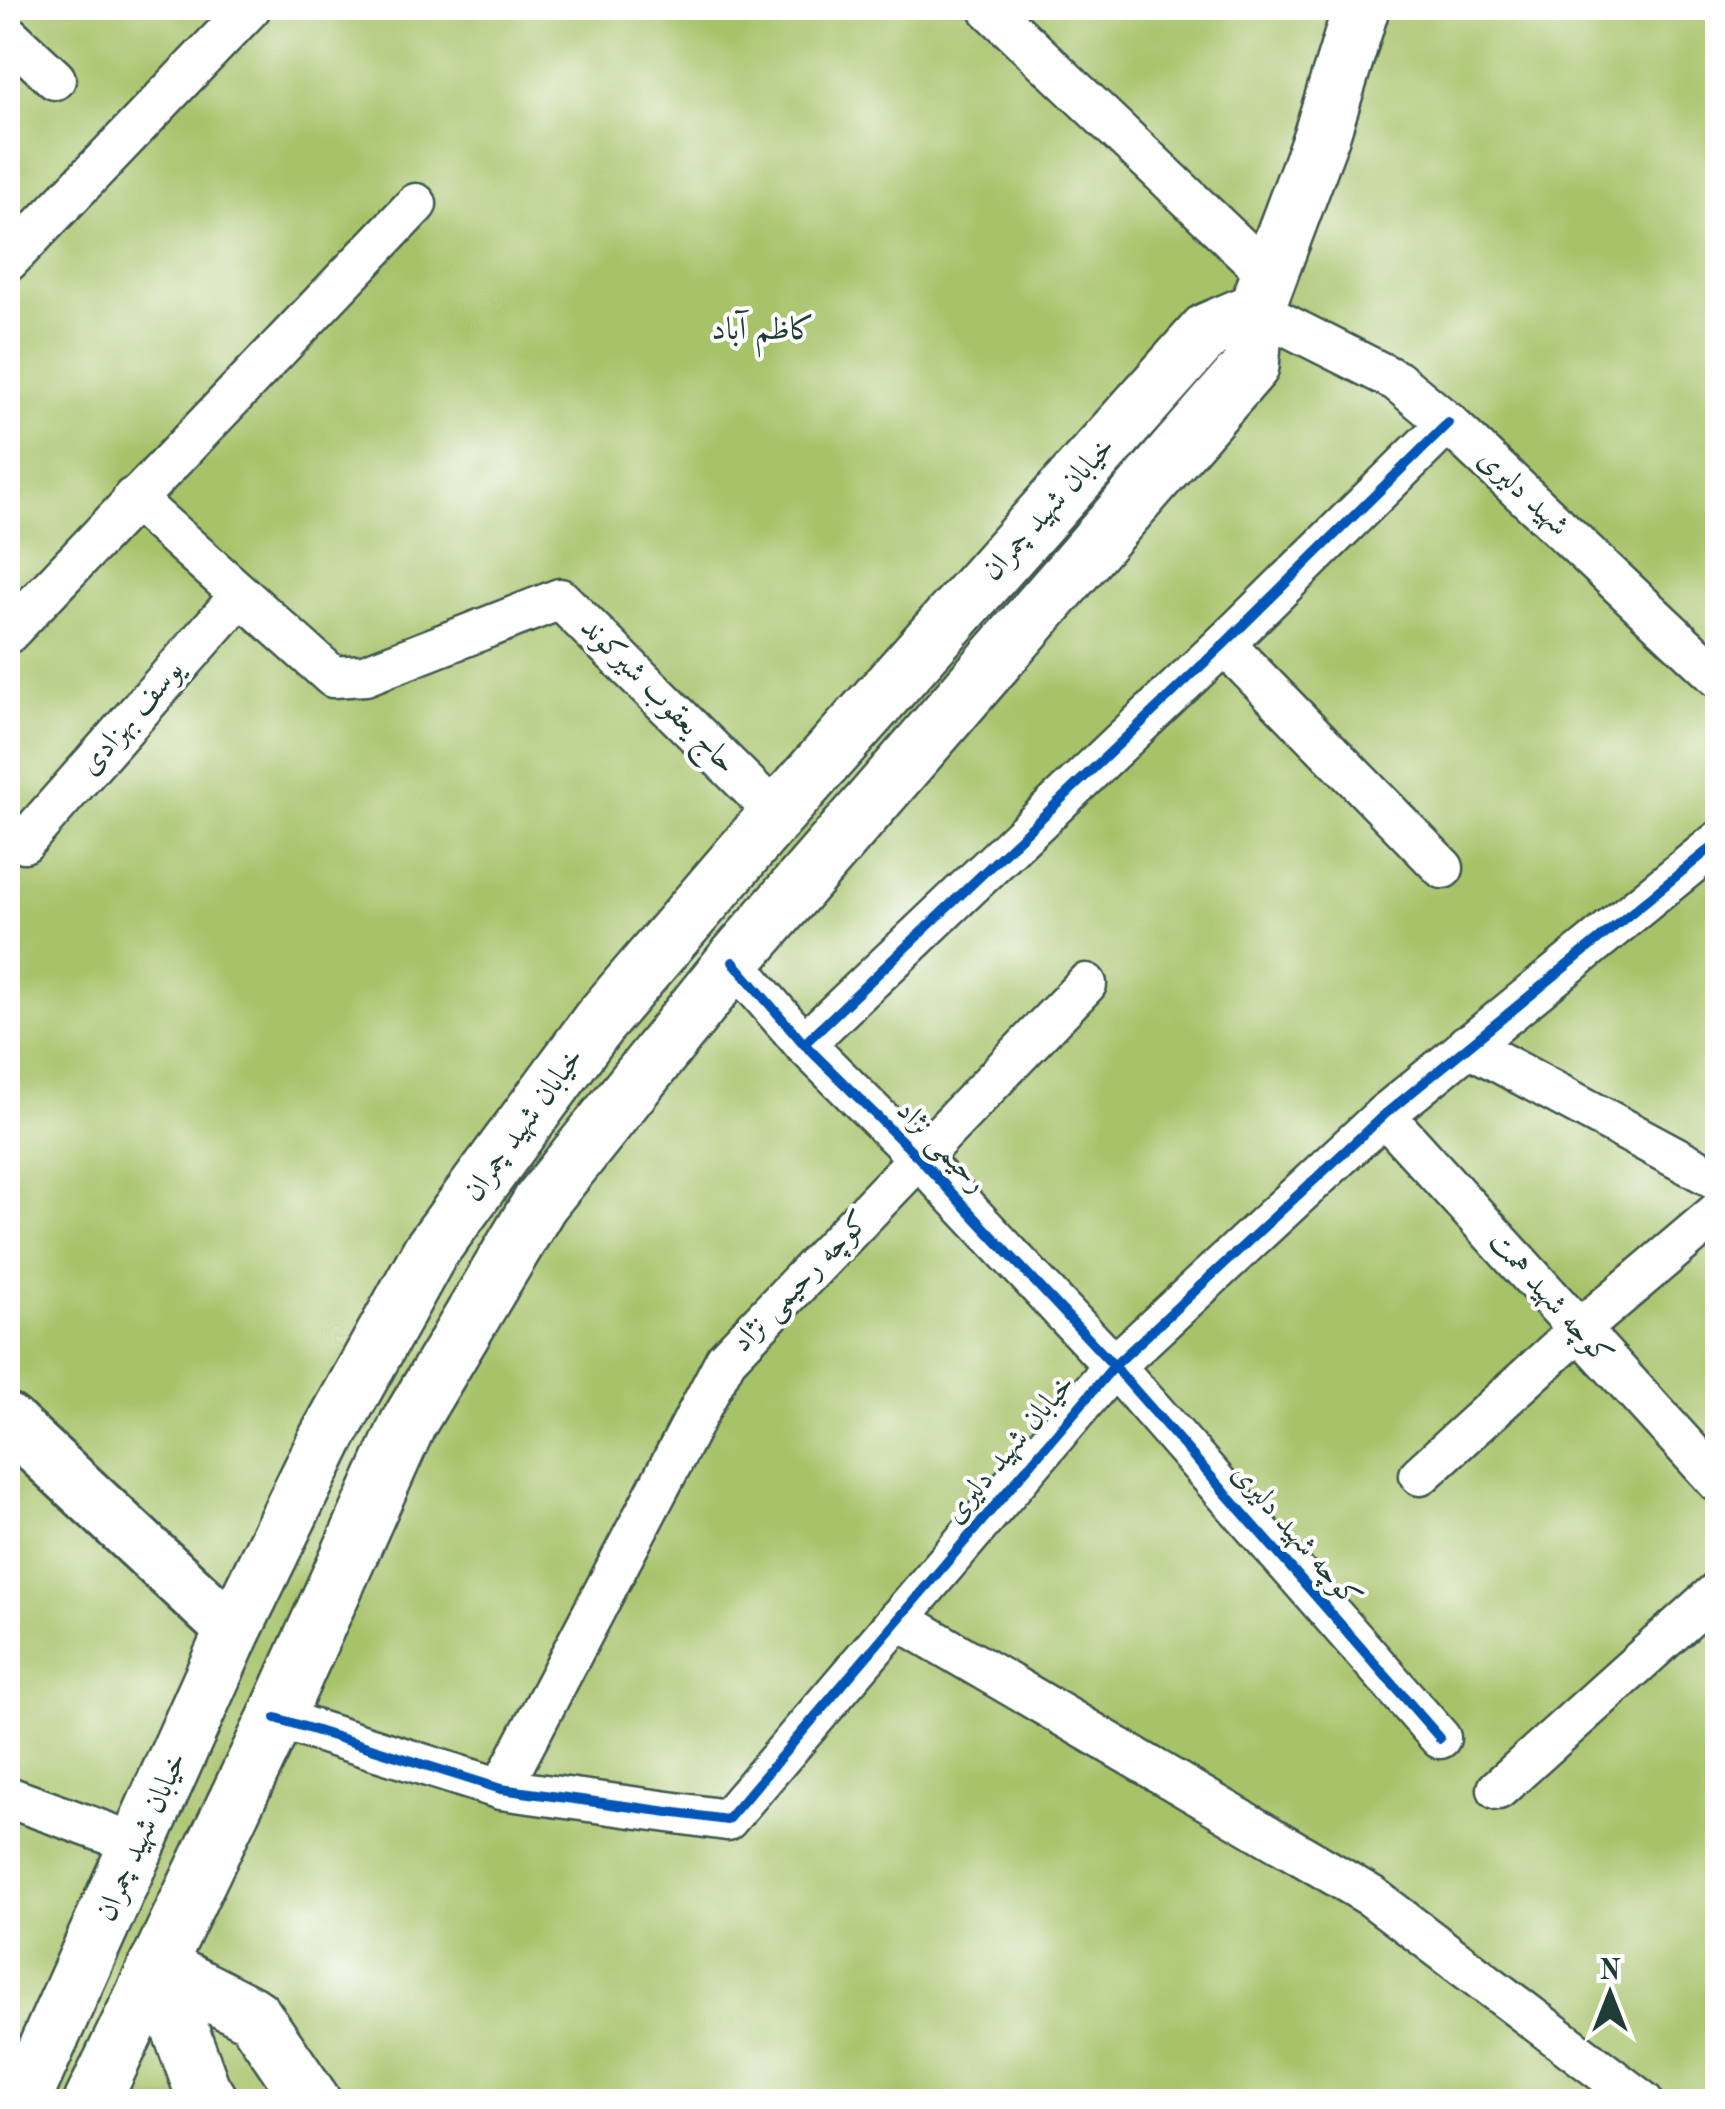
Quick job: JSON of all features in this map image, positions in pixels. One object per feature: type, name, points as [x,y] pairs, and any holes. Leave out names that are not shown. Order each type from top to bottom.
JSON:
[{"type":"main road","name":"خیابان شهید چمران","points":[[92,2102],[276,1718],[408,1424],[540,1203],[733,962],[1251,366],[1262,292],[1322,137],[1361,8]]},
{"type":"main road","name":"خیابان شهید چمران","points":[[19,2090],[140,1845],[233,1631],[328,1438],[430,1252],[599,1022],[777,814],[1207,331],[1262,292]]},
{"type":"main road","points":[[233,1631],[276,1718]]},
{"type":"main road","points":[[157,1966],[210,2102]]},
{"type":"main road","points":[[157,1966],[254,2016],[313,2102]]},
{"type":"street","points":[[8,261],[250,8]]},
{"type":"street","name":"شهید دلیری","points":[[989,8],[1262,292],[1397,380],[1448,423],[1718,677]]},
{"type":"street","points":[[8,35],[55,79]]},
{"type":"street","points":[[8,633],[416,204]]},
{"type":"street","points":[[804,1044],[1224,644],[1448,423]]},
{"type":"street","name":"حاج یعقوب شیرکوند","points":[[134,498],[333,678],[365,676],[560,599],[777,814]]},
{"type":"street","name":"یوسف بهزادی","points":[[24,842],[241,595]]},
{"type":"street","points":[[1224,644],[1443,868]]},
{"type":"street","name":"خیابان شهید دلیری","points":[[276,1718],[501,1789],[727,1820],[1114,1366],[1384,1115],[1718,842]]},
{"type":"street","name":"رحیمی نژاد","points":[[733,962],[804,1044],[919,1158],[1114,1366]]},
{"type":"street","name":"کوچه رحیمی نژاد","points":[[501,1789],[726,1359],[1086,984]]},
{"type":"street","points":[[1467,1045],[1718,1180]]},
{"type":"street","name":"کوچه شهید همت","points":[[1384,1115],[1718,1482]]},
{"type":"street","points":[[1420,1475],[1578,1330],[1718,1212]]},
{"type":"street","name":"کوچه شهید دلیری","points":[[1114,1366],[1440,1738]]},
{"type":"street","points":[[8,1420],[233,1631]]},
{"type":"street","points":[[1498,1789],[1718,1591]]},
{"type":"street","points":[[898,1619],[1371,1896],[1642,2102]]},
{"type":"street","points":[[8,1797],[140,1845]]},
{"type":"green space","points":[[8,8],[1717,8],[1717,2101],[8,2101]]},
{"type":"cycle path","points":[[804,1044],[1224,644],[1448,423]]},
{"type":"cycle path","points":[[276,1718],[501,1789],[727,1820],[1114,1366],[1384,1115],[1718,842]]},
{"type":"cycle path","points":[[733,962],[804,1044],[919,1158],[1114,1366],[1440,1738]]},
{"type":"district","name":"کاظم آباد","points":[[763,331]]}]
